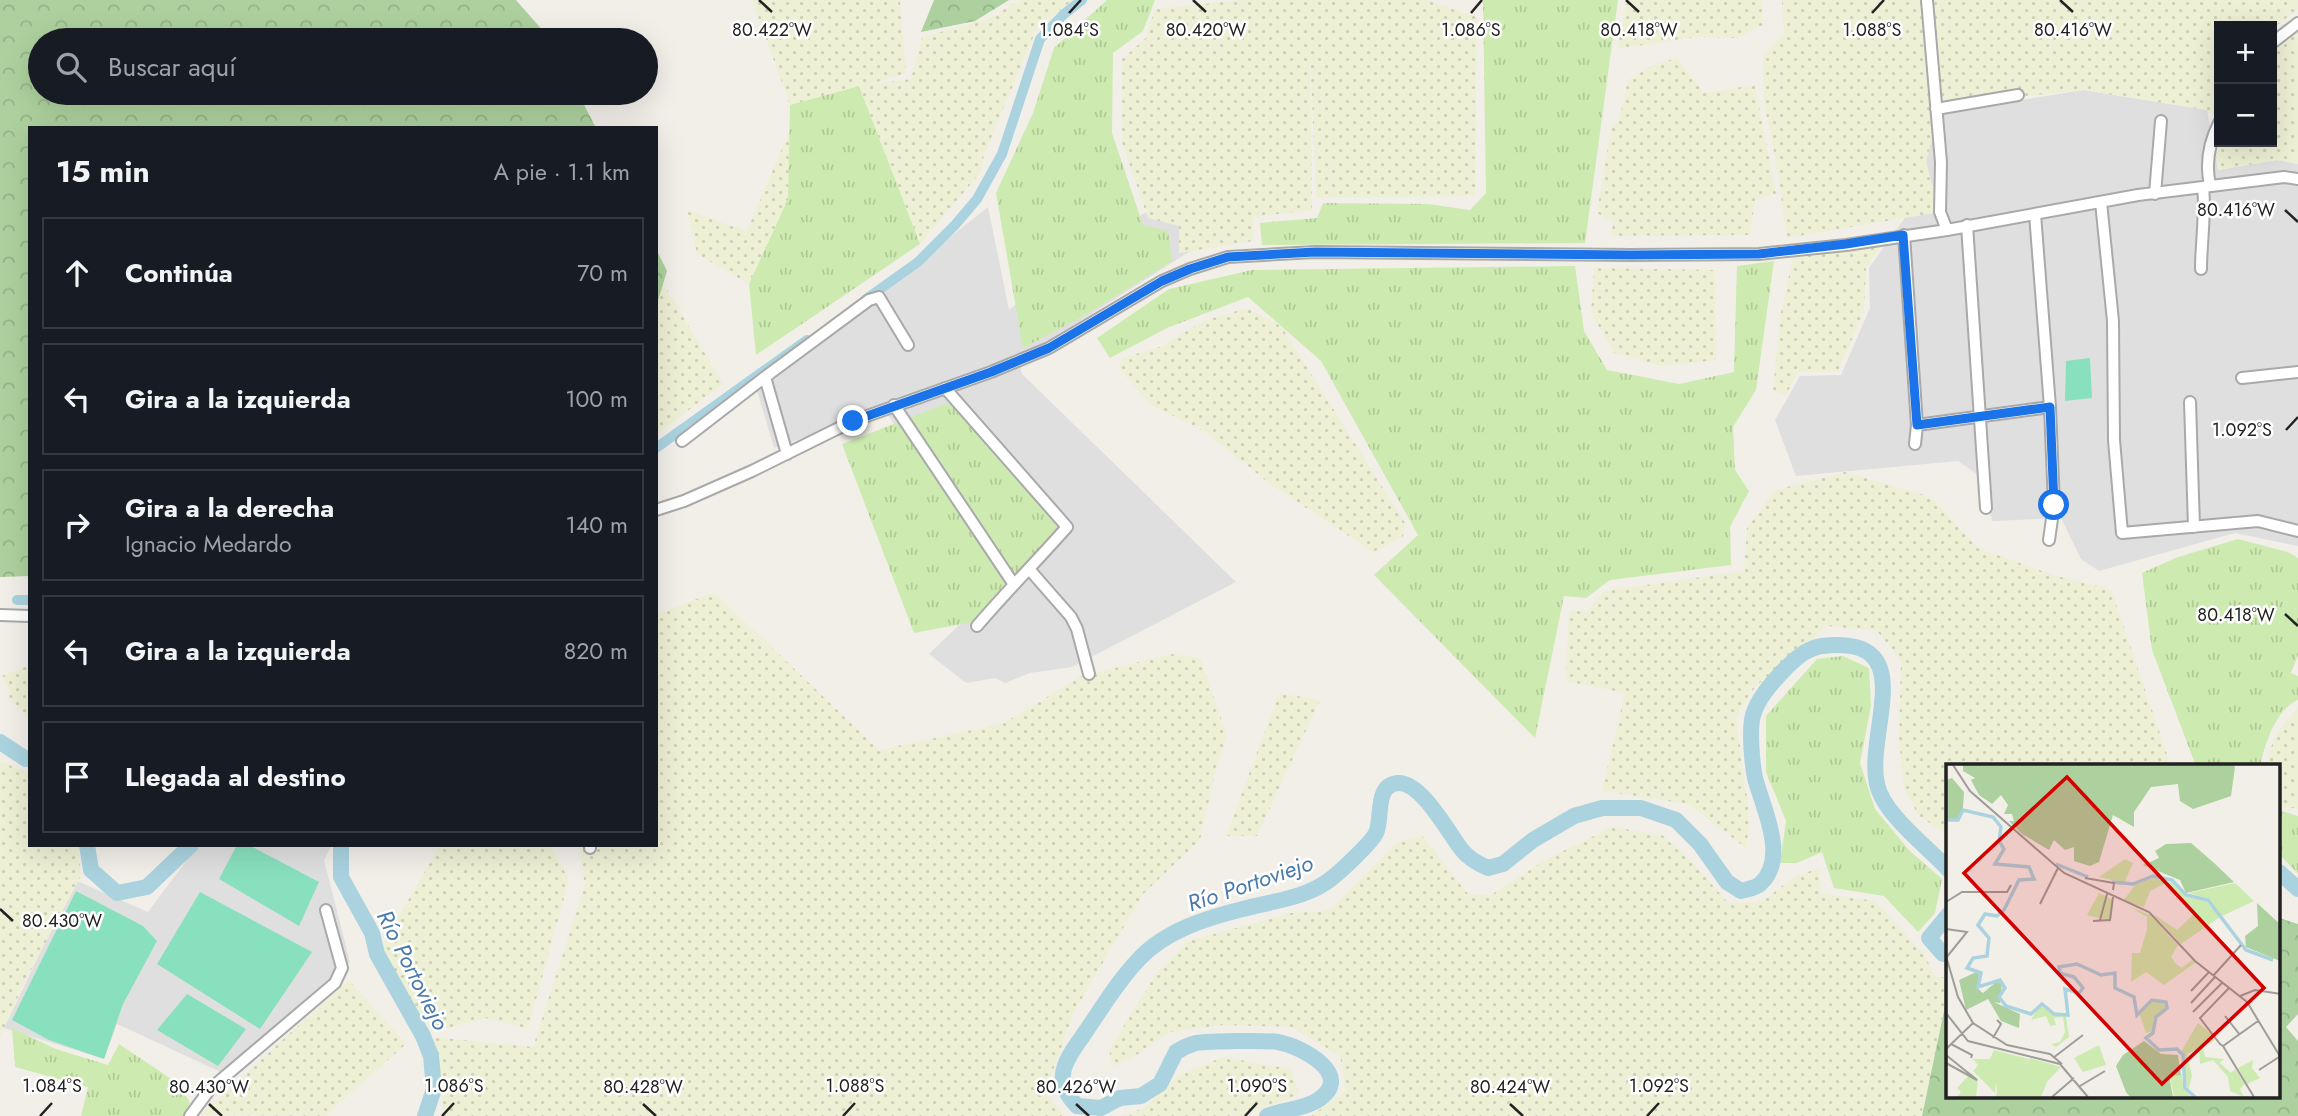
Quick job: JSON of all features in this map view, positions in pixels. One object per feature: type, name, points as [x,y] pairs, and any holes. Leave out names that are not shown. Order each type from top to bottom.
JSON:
[{"type":"street","points":[[1927,0],[1941,162],[1940,212],[1947,230]]},
{"type":"street","points":[[2277,39],[2298,23]]},
{"type":"street","points":[[1936,109],[2018,95]]},
{"type":"street","points":[[2155,194],[2161,121]]},
{"type":"street","points":[[2200,269],[2206,168],[2214,133]]},
{"type":"street","points":[[658,509],[684,501],[853,421],[1049,348],[1162,281],[1228,257],[1315,252],[1759,254],[1947,230],[2207,186],[2284,177],[2298,179]]},
{"type":"street","points":[[2101,202],[2112,321],[2114,440],[2122,533],[2258,521],[2298,531]]},
{"type":"street","points":[[2035,214],[2050,407],[2054,505],[2049,540]]},
{"type":"street","points":[[1967,225],[1986,508]]},
{"type":"street","points":[[1903,235],[1917,425],[1915,444]]},
{"type":"street","points":[[682,441],[869,300],[879,297],[908,345]]},
{"type":"street","points":[[2242,378],[2298,373]]},
{"type":"street","points":[[765,377],[787,454]]},
{"type":"street","points":[[945,388],[1067,527],[1013,583],[977,626]]},
{"type":"street","points":[[2190,402],[2194,527]]},
{"type":"street","points":[[894,405],[1013,583]]},
{"type":"street","points":[[1917,425],[2050,407]]},
{"type":"street","points":[[1029,569],[1071,617],[1077,629],[1089,674]]},
{"type":"street","points":[[0,615],[28,617]]},
{"type":"street","points":[[190,1116],[210,1089],[335,983],[342,968],[326,910]]},
{"type":"shaded area","points":[[2084,90],[2207,110],[2218,170],[2277,160],[2298,164],[2298,546],[2235,533],[2099,571],[2081,559],[2061,518],[1992,521],[1984,479],[1958,461],[1796,476],[1775,420],[1800,376],[1841,375],[1870,308],[1869,268],[1916,202],[1938,113]]},
{"type":"shaded area","points":[[1160,203],[1203,243],[1019,360],[1022,374],[1236,582],[1072,667],[1030,673],[1005,683],[995,678],[966,683],[929,654],[1002,584],[884,409],[774,448],[753,377],[772,370],[838,326],[988,207],[1009,310],[1055,272]]},
{"type":"shaded area","points":[[197,847],[331,847],[324,860],[350,962],[225,1074],[117,1024],[104,1059],[4,1028],[75,880],[148,912]]},
{"type":"green space","points":[[0,0],[516,0],[540,28],[28,28],[28,105],[584,105],[595,126],[28,126],[28,576],[0,577]]},
{"type":"green space","points":[[752,0],[900,0],[906,73],[867,85],[911,79],[922,37],[988,19],[1020,0],[1073,0],[1037,28],[984,155],[980,173],[920,244],[859,86],[790,105]]},
{"type":"green space","points":[[934,0],[1009,0],[975,21],[921,32]]},
{"type":"green space","points":[[1107,0],[1155,0],[1143,31],[1113,53],[1112,133],[1143,225],[1168,231],[1172,261],[1080,318],[1023,348],[996,193],[1033,113],[1054,48]]},
{"type":"green space","points":[[1243,0],[1427,0],[1477,17],[1475,196],[1316,198],[1310,49],[1312,210],[1253,217],[1253,241],[1179,253],[1179,226],[1148,218],[1122,142],[1122,59],[1145,39],[1155,9]]},
{"type":"green space","points":[[1483,0],[1618,0],[1585,243],[1262,245],[1260,223],[1317,218],[1323,203],[1428,204],[1470,210],[1486,193]]},
{"type":"green space","points":[[1627,0],[1761,0],[1763,25],[1737,38],[1695,37],[1617,49]]},
{"type":"green space","points":[[1782,0],[2298,0],[2298,9],[2277,25],[2277,21],[2214,21],[2214,114],[2207,110],[2084,90],[2027,96],[1939,113],[1926,162],[1940,212],[1787,238],[1777,167],[1763,98],[1763,54],[1784,34]]},
{"type":"green space","points":[[2298,23],[2298,164],[2277,160],[2218,170],[2216,147],[2277,147],[2277,39]]},
{"type":"green space","points":[[1677,58],[1704,93],[1755,85],[1776,194],[1755,200],[1750,235],[1618,236],[1610,234],[1614,223],[1597,213],[1611,128],[1619,120],[1628,80],[1655,64]]},
{"type":"green space","points":[[859,86],[920,244],[756,355],[749,284],[788,199],[790,105]]},
{"type":"green space","points":[[792,125],[788,199],[749,284],[697,254],[687,210],[747,231]]},
{"type":"green space","points":[[1883,243],[1866,268],[1864,311],[1838,371],[1798,372],[1786,395],[1773,391],[1780,317],[1793,257]]},
{"type":"green space","points":[[658,253],[667,271],[658,300]]},
{"type":"green space","points":[[1774,261],[1756,390],[1733,427],[1735,470],[1749,491],[1730,527],[1731,565],[1610,580],[1586,598],[1564,596],[1535,738],[1374,575],[1418,535],[1321,361],[1248,297],[1167,328],[1110,358],[1097,338],[1169,289],[1252,270],[1575,266],[1584,331],[1607,370],[1679,384],[1734,372],[1737,266]]},
{"type":"green space","points":[[1594,268],[1715,270],[1716,360],[1661,366],[1614,353],[1591,313]]},
{"type":"green space","points":[[663,283],[723,384],[658,433],[658,300]]},
{"type":"green space","points":[[1247,308],[1281,326],[1405,523],[1403,537],[1373,552],[1270,484],[1204,431],[1151,405],[1118,368],[1123,358],[1163,346],[1203,321]]},
{"type":"green space","points":[[2090,358],[2092,398],[2065,401],[2066,361]]},
{"type":"green space","points":[[961,398],[1072,525],[978,621],[914,633],[842,444]]},
{"type":"green space","points":[[1845,472],[1931,497],[1978,548],[2056,576],[2111,589],[2170,764],[1946,764],[1946,834],[1919,816],[1904,789],[1899,738],[1901,660],[1877,631],[1827,626],[1755,687],[1736,717],[1750,820],[1746,848],[1688,804],[1602,791],[1625,693],[1565,681],[1569,611],[1588,610],[1604,591],[1744,571],[1747,528],[1775,490]]},
{"type":"green space","points":[[2238,539],[2288,552],[2298,558],[2298,655],[2291,673],[2298,676],[2298,700],[2277,719],[2261,764],[2195,764],[2152,650],[2142,573],[2178,557]]},
{"type":"green space","points":[[714,592],[879,750],[1004,723],[1082,676],[1171,654],[1200,658],[1227,735],[1216,769],[1200,840],[1143,894],[1074,1012],[1045,1093],[1065,1116],[444,1116],[433,1037],[533,1047],[585,885],[578,847],[658,847],[658,614]]},
{"type":"green space","points":[[1843,656],[1869,668],[1871,706],[1860,763],[1875,809],[1909,850],[1942,879],[1935,913],[1918,932],[1884,896],[1834,888],[1822,852],[1797,863],[1780,863],[1786,821],[1766,772],[1766,716],[1817,659]]},
{"type":"green space","points":[[28,666],[28,717],[10,699],[8,685],[2,676]]},
{"type":"green space","points":[[1279,693],[1320,700],[1257,836],[1226,836]]},
{"type":"green space","points":[[2298,707],[2298,809],[2280,806],[2280,764],[2267,764],[2274,737]]},
{"type":"green space","points":[[0,761],[28,772],[28,847],[78,847],[81,876],[25,981],[0,1037]]},
{"type":"green space","points":[[2280,810],[2298,816],[2298,874],[2280,855]]},
{"type":"green space","points":[[1612,827],[1662,835],[1694,864],[1728,903],[1762,902],[1792,878],[1819,868],[1820,893],[1875,901],[1925,955],[1934,976],[1946,978],[1946,1001],[1921,1116],[1311,1116],[1346,1091],[1340,1056],[1292,1027],[1223,1025],[1170,1032],[1140,1053],[1113,1067],[1109,1050],[1156,974],[1188,941],[1291,913],[1322,911],[1333,907],[1396,843],[1422,835],[1468,894],[1491,895],[1547,859]]},
{"type":"green space","points":[[236,847],[253,847],[319,882],[299,926],[219,879]]},
{"type":"green space","points":[[439,847],[551,847],[569,880],[528,1029],[486,1018],[432,1032],[377,954]]},
{"type":"green space","points":[[76,891],[143,926],[157,941],[123,1004],[104,1059],[49,1040],[12,1020]]},
{"type":"green space","points":[[200,892],[312,952],[260,1029],[157,964]]},
{"type":"green space","points":[[2280,918],[2298,924],[2298,1014],[2286,1027],[2298,1041],[2298,1116],[1922,1116],[1946,1002],[1946,1098],[2280,1098]]},
{"type":"green space","points":[[349,980],[406,1044],[325,1116],[200,1115]]},
{"type":"green space","points":[[187,994],[246,1029],[218,1066],[157,1030]]},
{"type":"green space","points":[[12,1028],[56,1049],[108,1065],[119,1044],[179,1084],[190,1103],[183,1116],[81,1116],[88,1087],[15,1067]]},
{"type":"green space","points":[[1223,1057],[1291,1069],[1299,1094],[1242,1116],[1120,1116],[1145,1108],[1177,1076]]},
{"type":"waterway","points":[[866,299],[918,262],[977,199],[1002,154],[1040,39],[1082,0]]},
{"type":"waterway","points":[[658,447],[807,340]]},
{"type":"waterway","points":[[17,600],[28,600]]},
{"type":"waterway","name":"Río Portoviejo","points":[[1267,1116],[1318,1100],[1328,1090],[1331,1081],[1321,1063],[1299,1049],[1278,1042],[1196,1043],[1176,1052],[1160,1084],[1141,1096],[1120,1098],[1101,1108],[1077,1106],[1065,1088],[1063,1071],[1070,1055],[1109,997],[1149,949],[1174,933],[1201,921],[1289,898],[1322,885],[1349,863],[1376,833],[1382,796],[1390,785],[1407,785],[1416,791],[1434,810],[1464,853],[1488,868],[1503,864],[1533,840],[1574,816],[1602,808],[1641,808],[1676,820],[1700,844],[1727,882],[1741,891],[1751,888],[1760,884],[1773,861],[1768,818],[1753,764],[1751,729],[1755,709],[1774,681],[1806,652],[1822,646],[1853,646],[1872,655],[1881,670],[1883,691],[1875,762],[1881,795],[1907,830],[1946,867]]},
{"type":"waterway","name":"Río Portoviejo","points":[[0,742],[28,758]]},
{"type":"waterway","name":"Río Portoviejo","points":[[87,847],[91,870],[117,893],[147,887],[189,847]]},
{"type":"waterway","name":"Río Portoviejo","points":[[341,847],[341,877],[372,933],[377,954],[423,1036],[431,1056],[434,1089],[425,1116]]},
{"type":"waterway","name":"Río Portoviejo","points":[[2280,873],[2298,889]]},
{"type":"waterway","name":"Río Portoviejo","points":[[1946,917],[1929,938],[1946,954]]},
{"type":"route","points":[[853,421],[991,372],[1049,348],[1162,281],[1228,257],[1315,252],[1759,254],[1903,235],[1917,425],[2050,407],[2054,505]]}]
